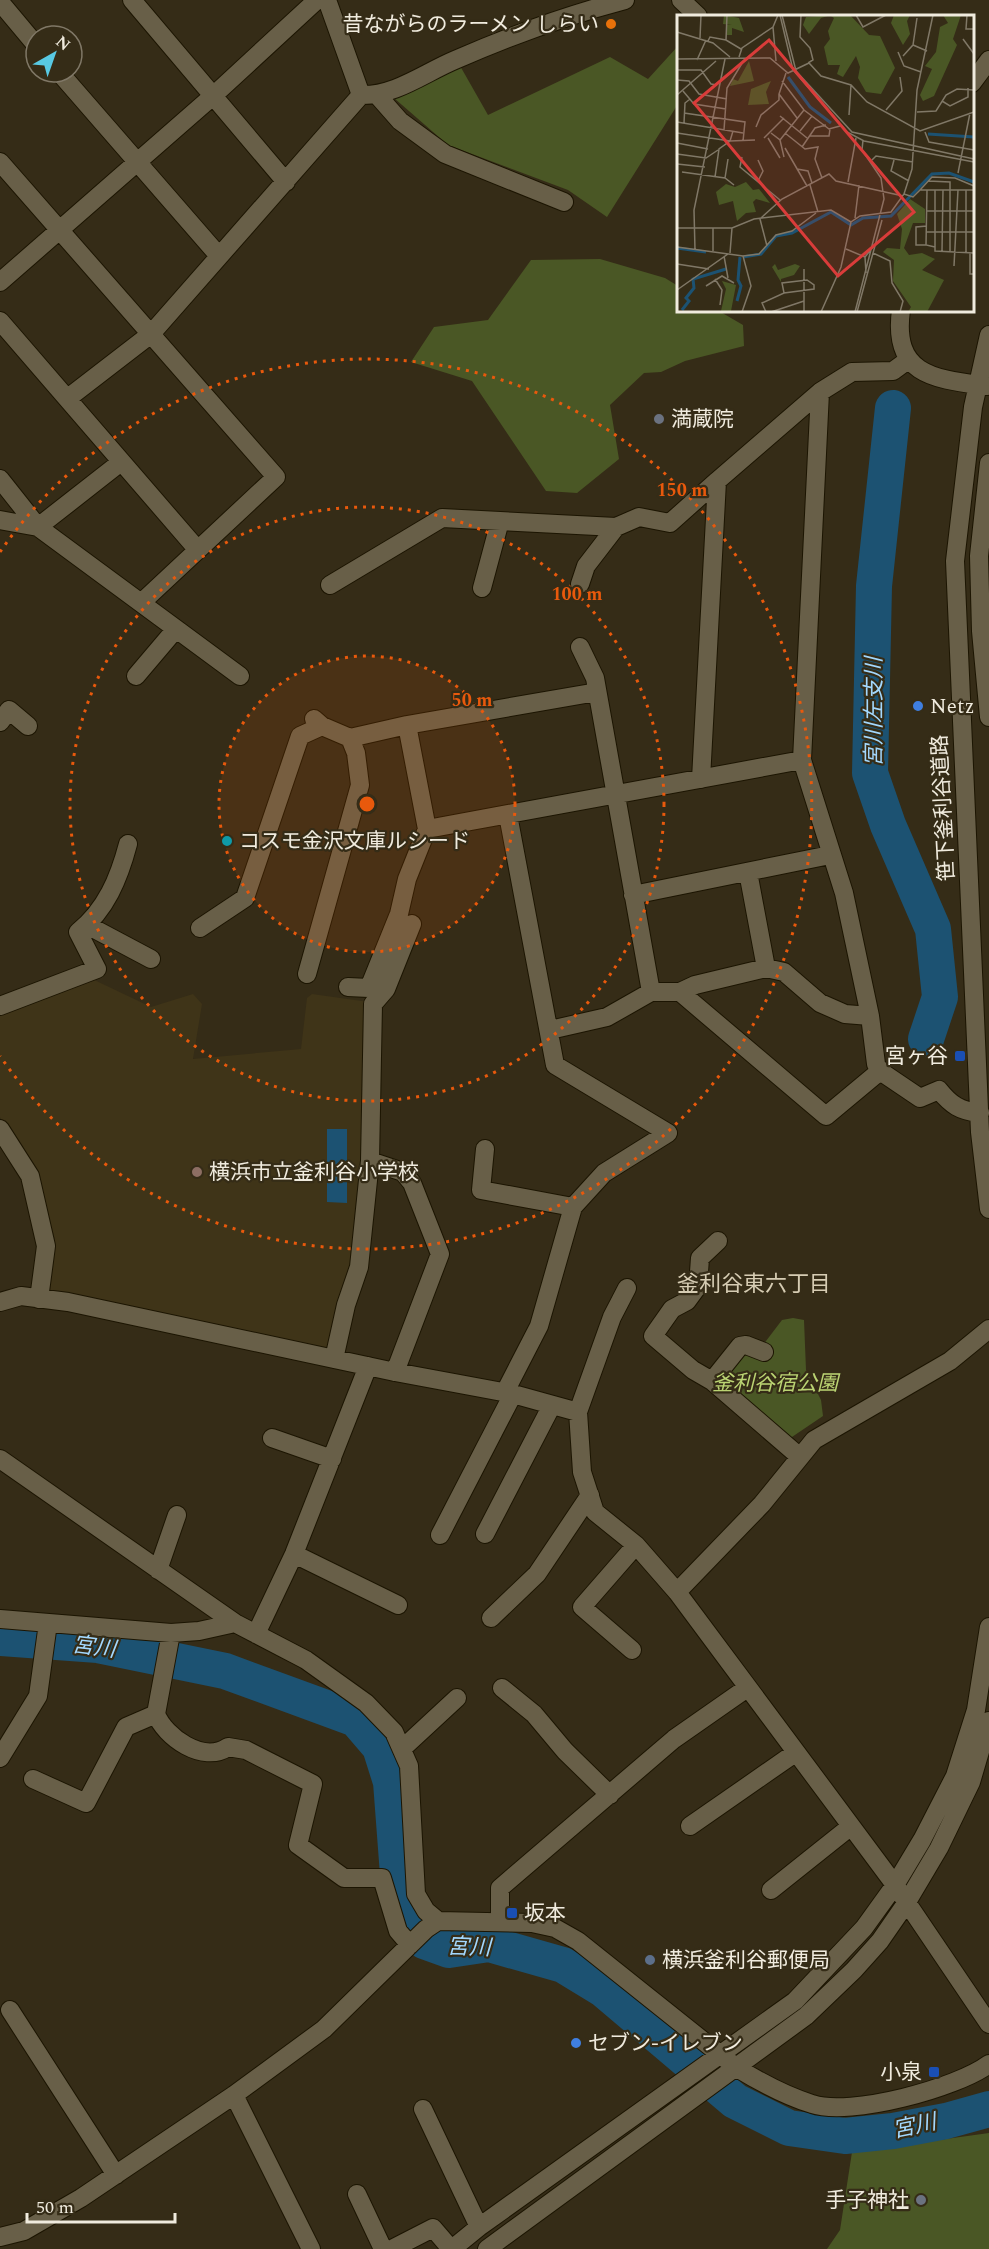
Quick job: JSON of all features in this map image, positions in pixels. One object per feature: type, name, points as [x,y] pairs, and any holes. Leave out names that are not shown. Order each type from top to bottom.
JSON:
[{"type":"street","points":[[132,0],[286,182]]},
{"type":"street","points":[[327,0],[369,95],[445,154],[564,202]]},
{"type":"street","points":[[68,398],[151,334],[286,182],[369,95],[559,17],[625,0]]},
{"type":"street","points":[[681,0],[697,15]]},
{"type":"street","points":[[0,2],[24,31]]},
{"type":"street","points":[[0,282],[214,95],[306,3]]},
{"type":"street","points":[[974,80],[989,60]]},
{"type":"street","points":[[69,84],[135,163],[219,256]]},
{"type":"street","points":[[0,162],[276,477],[141,603]]},
{"type":"street","points":[[902,312],[899,326],[908,360],[916,370],[935,377],[983,385]]},
{"type":"street","points":[[0,321],[197,549]]},
{"type":"street","name":"笹下釜利谷道路","points":[[989,335],[955,561],[980,1113],[989,1209]]},
{"type":"street","points":[[330,585],[442,518],[616,527],[639,517],[670,523],[820,392],[852,372],[893,371],[908,360]]},
{"type":"street","points":[[820,392],[802,760],[830,855],[844,893],[870,1016],[876,1064],[880,1071],[920,1098],[939,1090],[949,1102],[962,1111],[980,1113]]},
{"type":"street","points":[[0,519],[38,527],[121,462]]},
{"type":"street","points":[[989,463],[986,509],[979,556],[981,631],[989,717]]},
{"type":"street","points":[[0,479],[38,527],[240,676]]},
{"type":"street","points":[[701,779],[717,481]]},
{"type":"street","points":[[482,588],[500,521]]},
{"type":"street","points":[[580,585],[586,566],[616,527]]},
{"type":"street","points":[[136,676],[175,630]]},
{"type":"street","points":[[580,647],[595,678],[651,992]]},
{"type":"street","points":[[200,928],[245,898],[300,736],[318,722],[350,738],[407,724],[597,692]]},
{"type":"street","points":[[0,722],[9,710],[28,726]]},
{"type":"street","points":[[348,987],[369,988],[399,914],[407,879],[427,829],[407,724]]},
{"type":"street","points":[[307,974],[360,785],[356,753],[350,738]]},
{"type":"street","points":[[427,829],[802,760]]},
{"type":"street","points":[[440,1534],[539,1326],[573,1207],[604,1173],[668,1133],[555,1065],[508,815]]},
{"type":"street","points":[[0,1006],[97,969],[78,932],[111,894],[128,844]]},
{"type":"street","points":[[633,895],[830,855]]},
{"type":"street","points":[[748,872],[766,968]]},
{"type":"street","points":[[87,924],[151,959]]},
{"type":"street","points":[[373,1004],[386,989],[412,924]]},
{"type":"street","points":[[334,1359],[346,1305],[358,1267],[370,1161],[373,1004],[393,951],[391,935]]},
{"type":"street","points":[[550,1030],[607,1017],[651,992],[680,992],[695,985],[766,968],[784,972],[820,1003],[845,1014],[870,1016]]},
{"type":"street","points":[[680,992],[826,1116],[880,1071]]},
{"type":"street","points":[[0,1129],[30,1176],[46,1246],[39,1299]]},
{"type":"street","points":[[484,1149],[481,1190],[573,1207]]},
{"type":"street","points":[[370,1161],[403,1172],[412,1183],[440,1254],[395,1372]]},
{"type":"street","points":[[718,1241],[700,1258],[698,1286],[687,1301],[672,1309],[653,1336],[693,1370],[712,1381],[800,1457]]},
{"type":"street","points":[[627,1288],[612,1317],[578,1412],[582,1472],[595,1512],[636,1545],[677,1592],[895,1885],[989,2024]]},
{"type":"street","points":[[0,1302],[21,1296],[68,1302],[395,1372],[509,1393],[578,1412]]},
{"type":"street","points":[[677,1592],[762,1504],[814,1440],[950,1361],[989,1329]]},
{"type":"street","points":[[712,1381],[740,1346],[746,1345],[764,1352]]},
{"type":"street","points":[[256,1634],[294,1554],[368,1366]]},
{"type":"street","points":[[485,1534],[552,1405]]},
{"type":"street","points":[[272,1438],[332,1460]]},
{"type":"street","points":[[0,1459],[235,1623],[306,1660],[366,1703],[394,1732],[409,1766],[416,1894],[426,1911],[422,1934],[324,2029],[234,2095],[116,2175],[24,2231],[0,2237]]},
{"type":"street","points":[[491,1618],[537,1574],[590,1495]]},
{"type":"street","points":[[158,1570],[177,1515]]},
{"type":"street","points":[[632,1650],[582,1606],[636,1545]]},
{"type":"street","points":[[294,1554],[398,1605]]},
{"type":"street","points":[[0,1619],[171,1633],[199,1631],[235,1623]]},
{"type":"street","points":[[0,1758],[38,1696],[48,1623]]},
{"type":"street","points":[[392,2249],[433,2228],[451,2249],[795,2001],[864,1928],[895,1885],[955,1776],[976,1710],[989,1627]]},
{"type":"street","points":[[171,1633],[156,1714],[162,1729],[197,1752],[220,1752],[228,1747],[246,1750],[313,1784],[298,1845],[344,1878],[382,1878],[398,1931],[422,1934],[500,1921],[532,1923],[555,1928],[578,1941],[733,2071],[814,2105],[861,2106],[927,2091],[960,2080],[989,2064]]},
{"type":"street","points":[[502,1688],[534,1714],[565,1751],[610,1795]]},
{"type":"street","points":[[500,1921],[500,1888],[674,1739],[747,1688]]},
{"type":"street","points":[[403,1748],[457,1698]]},
{"type":"street","points":[[33,1779],[86,1803],[126,1727],[156,1714]]},
{"type":"street","points":[[487,2249],[701,2095],[806,2016],[846,1978],[880,1941],[907,1902],[939,1848],[971,1782],[989,1721]]},
{"type":"street","points":[[690,1826],[795,1753]]},
{"type":"street","points":[[771,1890],[850,1827]]},
{"type":"street","points":[[10,2010],[116,2175]]},
{"type":"street","points":[[234,2095],[311,2249]]},
{"type":"street","points":[[423,2109],[479,2227]]},
{"type":"street","points":[[357,2194],[383,2249]]},
{"type":"shaded area","name":"横浜市立釜利谷小学校","points":[[88,977],[151,1007],[193,994],[202,1004],[193,1059],[301,1049],[307,998],[312,994],[369,1002],[356,1248],[330,1349],[46,1292],[55,1240],[41,1186],[0,1117],[0,1010]]},
{"type":"green space","points":[[677,47],[677,106],[607,217],[568,190],[448,145],[394,98],[459,64],[488,115],[610,57],[648,79]]},
{"type":"green space","points":[[600,259],[665,278],[677,285],[677,312],[721,312],[743,325],[744,346],[685,361],[661,372],[644,373],[610,405],[619,459],[577,493],[546,491],[472,381],[411,362],[434,327],[488,320],[531,260]]},
{"type":"green space","name":"釜利谷宿公園","points":[[793,1318],[804,1320],[806,1370],[821,1400],[823,1416],[789,1439],[722,1381],[743,1354],[756,1354],[782,1320]]},
{"type":"green space","points":[[989,2133],[989,2249],[827,2249],[840,2230],[852,2152]]},
{"type":"water","points":[[327,1129],[347,1129],[347,1203],[327,1202]]},
{"type":"waterway","name":"宮川左支川","points":[[893,408],[874,586],[870,773],[888,825],[933,929],[940,997],[926,1039]]},
{"type":"waterway","name":"宮川","points":[[0,1638],[98,1645],[225,1671],[356,1719],[380,1747],[391,1782],[399,1888],[407,1916],[424,1941],[449,1950],[489,1944],[563,1965],[604,1990],[735,2101],[789,2128],[845,2136],[893,2131],[946,2121],[989,2109]]},
{"type":"place","name":"昔ながらのラーメン しらい","points":[[611,24]]},
{"type":"place","name":"満蔵院","points":[[659,419]]},
{"type":"place","name":"Netz","points":[[918,706]]},
{"type":"place","name":"コスモ金沢文庫ルシード","points":[[227,841]]},
{"type":"place","name":"宮ヶ谷","points":[[960,1056]]},
{"type":"place","name":"横浜市立釜利谷小学校","points":[[197,1172]]},
{"type":"place","name":"坂本","points":[[512,1913]]},
{"type":"place","name":"横浜釜利谷郵便局","points":[[650,1960]]},
{"type":"place","name":"セブン-イレブン","points":[[576,2043]]},
{"type":"place","name":"小泉","points":[[934,2072]]},
{"type":"place","name":"手子神社","points":[[921,2200]]},
{"type":"district","name":"釜利谷東六丁目","points":[[754,1283]]}]
